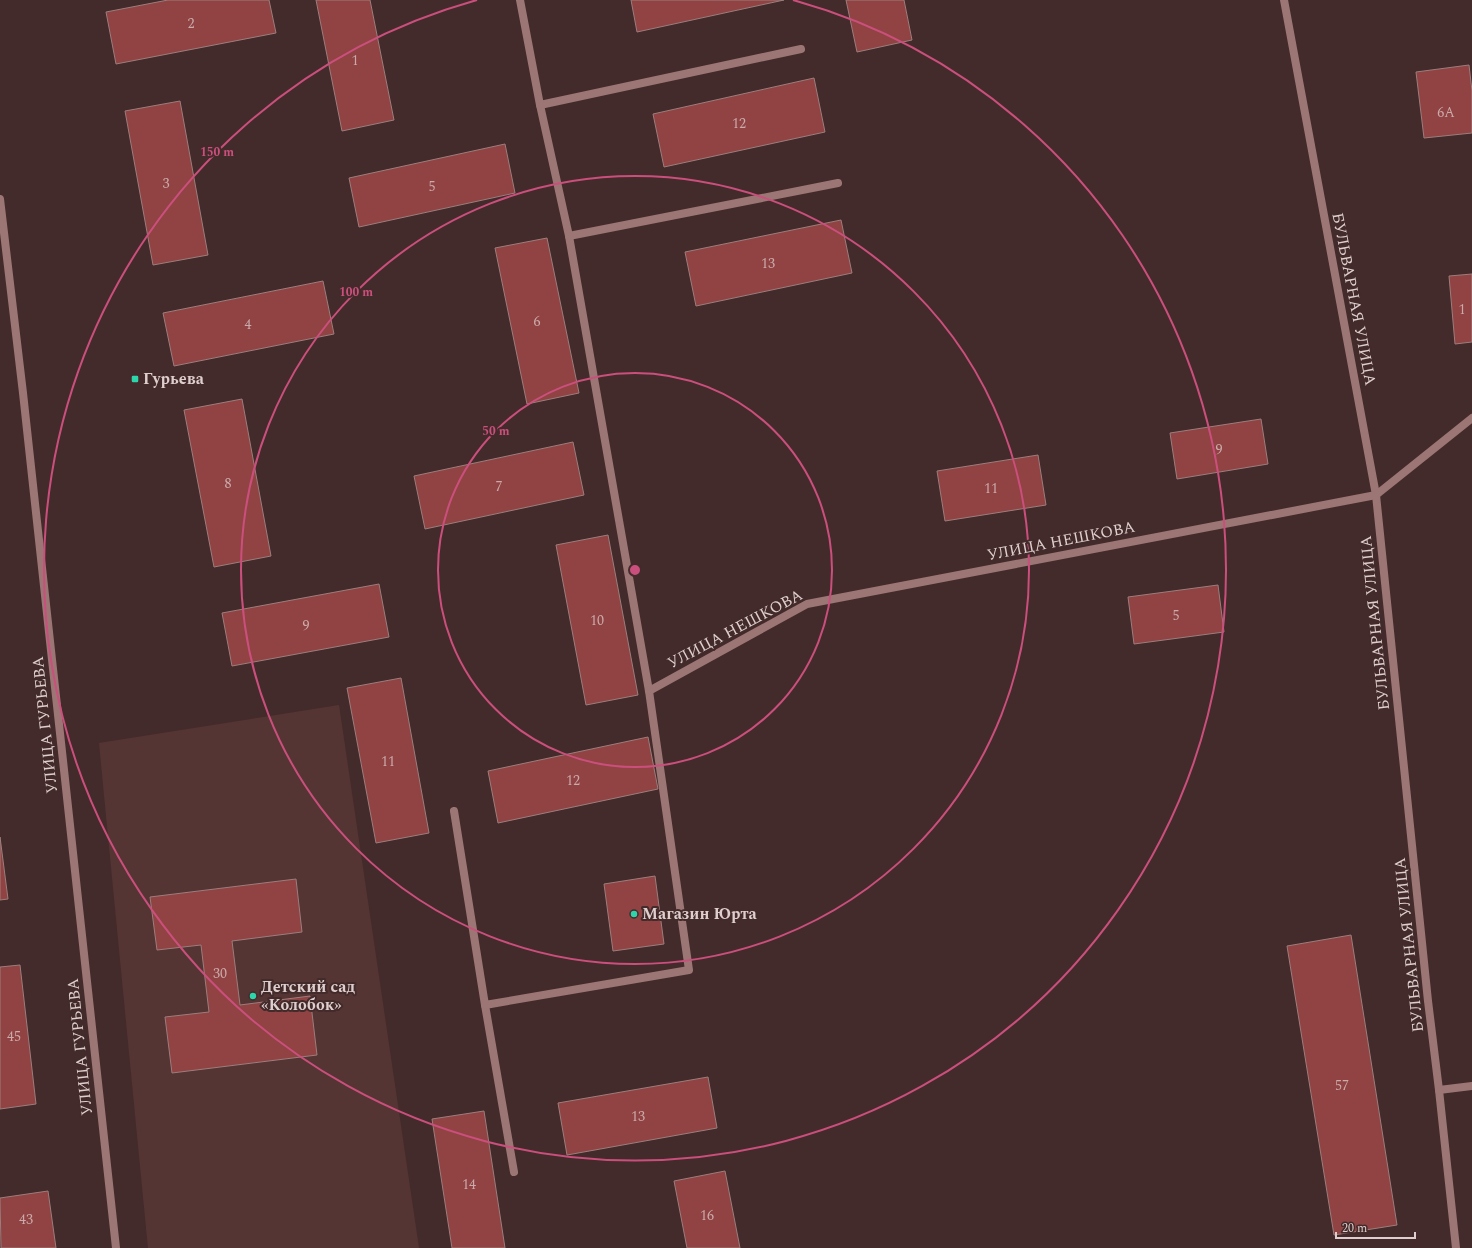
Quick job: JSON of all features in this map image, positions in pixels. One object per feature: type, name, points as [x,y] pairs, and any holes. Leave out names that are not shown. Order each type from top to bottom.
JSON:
[{"type":"street","points":[[485,1005],[689,970],[649,691],[569,236],[540,105],[520,0]]},
{"type":"street","name":"БУЛЬВАРНАЯ УЛИЦА","points":[[1284,0],[1376,495],[1428,1001],[1456,1248]]},
{"type":"street","points":[[540,105],[801,49]]},
{"type":"street","points":[[569,236],[838,183]]},
{"type":"street","name":"УЛИЦА ГУРЬЕВА","points":[[0,199],[23,393],[116,1248]]},
{"type":"street","name":"УЛИЦА НЕШКОВА","points":[[649,691],[807,604],[1376,495],[1472,418]]},
{"type":"street","points":[[454,811],[485,1005],[514,1172]]},
{"type":"street","points":[[1439,1090],[1472,1086]]},
{"type":"shaded area","name":"Детский сад «Колобок»","points":[[339,705],[419,1248],[148,1248],[99,743]]},
{"type":"building","points":[[168,0],[269,0],[276,33],[116,64],[106,12]]},
{"type":"building","points":[[316,0],[370,0],[394,120],[342,131]]},
{"type":"building","points":[[631,0],[784,0],[637,32]]},
{"type":"building","points":[[846,0],[904,0],[912,40],[857,52]]},
{"type":"building","points":[[1469,65],[1472,91],[1472,133],[1424,138],[1416,72]]},
{"type":"building","points":[[814,78],[825,132],[664,167],[653,114]]},
{"type":"building","points":[[180,101],[208,255],[153,265],[125,111]]},
{"type":"building","points":[[505,144],[515,193],[359,227],[349,178]]},
{"type":"building","points":[[841,220],[852,273],[696,306],[685,252]]},
{"type":"building","points":[[547,238],[579,393],[527,404],[495,248]]},
{"type":"building","points":[[1472,274],[1472,342],[1455,344],[1449,276]]},
{"type":"building","points":[[323,281],[334,334],[174,366],[163,313]]},
{"type":"building","points":[[242,399],[271,556],[214,567],[184,410]]},
{"type":"building","points":[[1261,419],[1268,464],[1177,479],[1170,433]]},
{"type":"building","points":[[573,442],[584,495],[425,529],[414,476]]},
{"type":"building","points":[[1038,455],[1046,505],[945,521],[937,471]]},
{"type":"building","points":[[608,535],[638,695],[586,705],[556,545]]},
{"type":"building","points":[[379,584],[389,637],[232,666],[222,613]]},
{"type":"building","points":[[1218,585],[1224,632],[1134,644],[1128,597]]},
{"type":"building","points":[[401,678],[429,833],[376,843],[347,688]]},
{"type":"building","points":[[648,737],[658,789],[498,823],[488,771]]},
{"type":"building","points":[[0,837],[8,899],[0,900]]},
{"type":"building","name":"Магазин Юрта","points":[[655,876],[664,944],[613,951],[604,884]]},
{"type":"building","points":[[296,879],[302,932],[232,941],[240,1005],[310,996],[317,1055],[172,1073],[165,1017],[209,1012],[201,945],[157,950],[150,897]]},
{"type":"building","points":[[1351,935],[1397,1225],[1334,1235],[1287,946]]},
{"type":"building","points":[[20,965],[36,1104],[0,1109],[0,967]]},
{"type":"building","points":[[708,1077],[717,1128],[567,1155],[558,1103]]},
{"type":"building","points":[[484,1111],[505,1248],[452,1248],[432,1119]]},
{"type":"building","points":[[725,1171],[740,1248],[687,1248],[674,1181]]},
{"type":"building","points":[[48,1191],[56,1248],[1,1248],[0,1198]]},
{"type":"place","name":"Гурьева","points":[[135,379]]},
{"type":"place","name":"Магазин Юрта","points":[[634,914]]},
{"type":"place","name":"Детский сад «Колобок»","points":[[253,996]]}]
